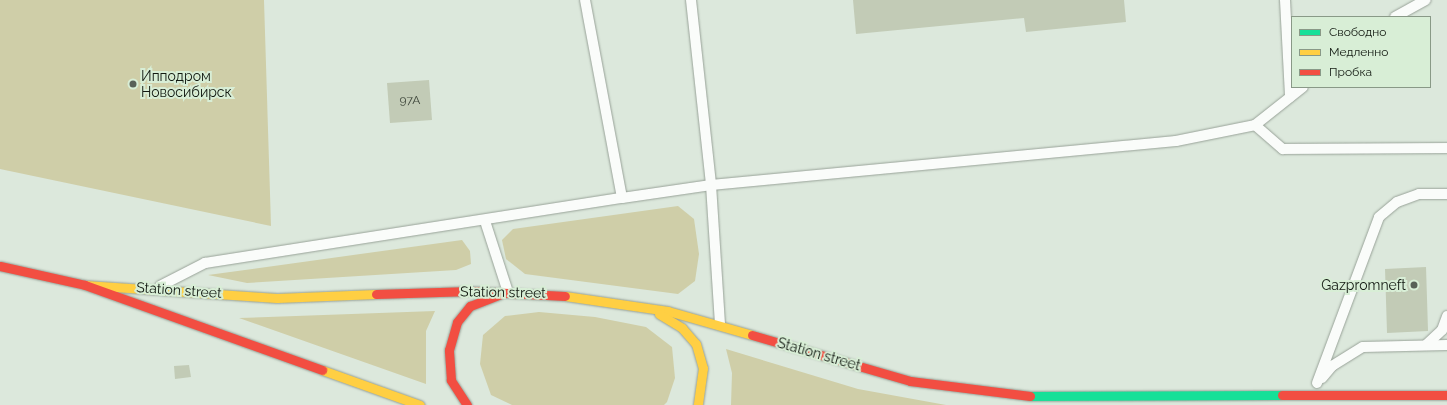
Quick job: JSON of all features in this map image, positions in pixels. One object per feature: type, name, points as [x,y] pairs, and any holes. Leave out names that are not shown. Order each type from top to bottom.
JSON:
[{"type":"main road","points":[[0,266],[85,285]]},
{"type":"main road","name":"Station street","points":[[85,285],[157,288],[277,298],[508,292],[552,294],[651,308],[720,325],[910,381],[1026,396],[1447,395]]},
{"type":"main road","name":"Station street","points":[[85,285],[420,405]]},
{"type":"main road","points":[[467,405],[450,380],[449,350],[457,322],[470,306],[508,292]]},
{"type":"main road","points":[[651,308],[682,328],[696,344],[704,368],[698,405]]},
{"type":"lane","points":[[585,0],[622,198]]},
{"type":"lane","points":[[691,0],[711,185],[720,325]]},
{"type":"lane","points":[[1286,0],[1290,97]]},
{"type":"lane","points":[[1397,16],[1426,0]]},
{"type":"lane","points":[[157,288],[205,263],[711,185],[1176,140],[1255,125],[1302,88]]},
{"type":"lane","points":[[1255,125],[1283,150],[1447,148]]},
{"type":"lane","points":[[1317,383],[1379,216],[1397,202],[1419,194],[1447,194]]},
{"type":"lane","points":[[485,221],[508,292]]},
{"type":"lane","points":[[1426,345],[1442,330],[1447,316]]},
{"type":"lane","points":[[1306,396],[1332,366],[1363,347],[1447,345]]},
{"type":"green space","name":"Ипподром Новосибирск","points":[[0,0],[264,0],[271,226],[0,169]]},
{"type":"green space","points":[[678,206],[694,219],[699,254],[695,281],[678,294],[525,274],[506,259],[502,240],[513,229]]},
{"type":"green space","points":[[462,240],[470,251],[471,264],[456,270],[247,283],[208,275]]},
{"type":"green space","points":[[435,311],[426,331],[426,384],[239,318]]},
{"type":"green space","points":[[539,312],[595,317],[646,327],[672,347],[675,378],[667,402],[664,405],[512,405],[491,395],[480,364],[483,335],[505,316]]},
{"type":"green space","points":[[726,349],[858,389],[946,405],[731,405],[732,373]]},
{"type":"building","points":[[853,0],[1124,0],[1126,22],[1026,32],[1024,18],[856,34]]},
{"type":"building","points":[[429,80],[432,120],[390,123],[387,83]]},
{"type":"building","points":[[1426,267],[1428,331],[1387,333],[1385,269]]},
{"type":"building","points":[[189,365],[191,377],[175,379],[174,366]]},
{"type":"traffic: fast","points":[[1030,396],[1282,395]]},
{"type":"traffic: slow","points":[[85,285],[277,298],[376,294]]},
{"type":"traffic: slow","points":[[565,296],[668,311],[752,335]]},
{"type":"traffic: slow","points":[[659,314],[682,328],[696,344],[703,368],[698,405]]},
{"type":"traffic: slow","points":[[322,370],[420,405]]},
{"type":"traffic: jam","points":[[0,266],[85,285],[322,370]]},
{"type":"traffic: jam","points":[[376,294],[471,291],[565,296]]},
{"type":"traffic: jam","points":[[467,405],[451,380],[449,350],[457,322],[470,306],[499,295]]},
{"type":"traffic: jam","points":[[752,335],[910,381],[1030,396]]},
{"type":"traffic: jam","points":[[1282,395],[1447,395]]},
{"type":"place","name":"Ипподром Новосибирск","points":[[133,84]]},
{"type":"place","name":"Gazpromneft","points":[[1414,285]]}]
